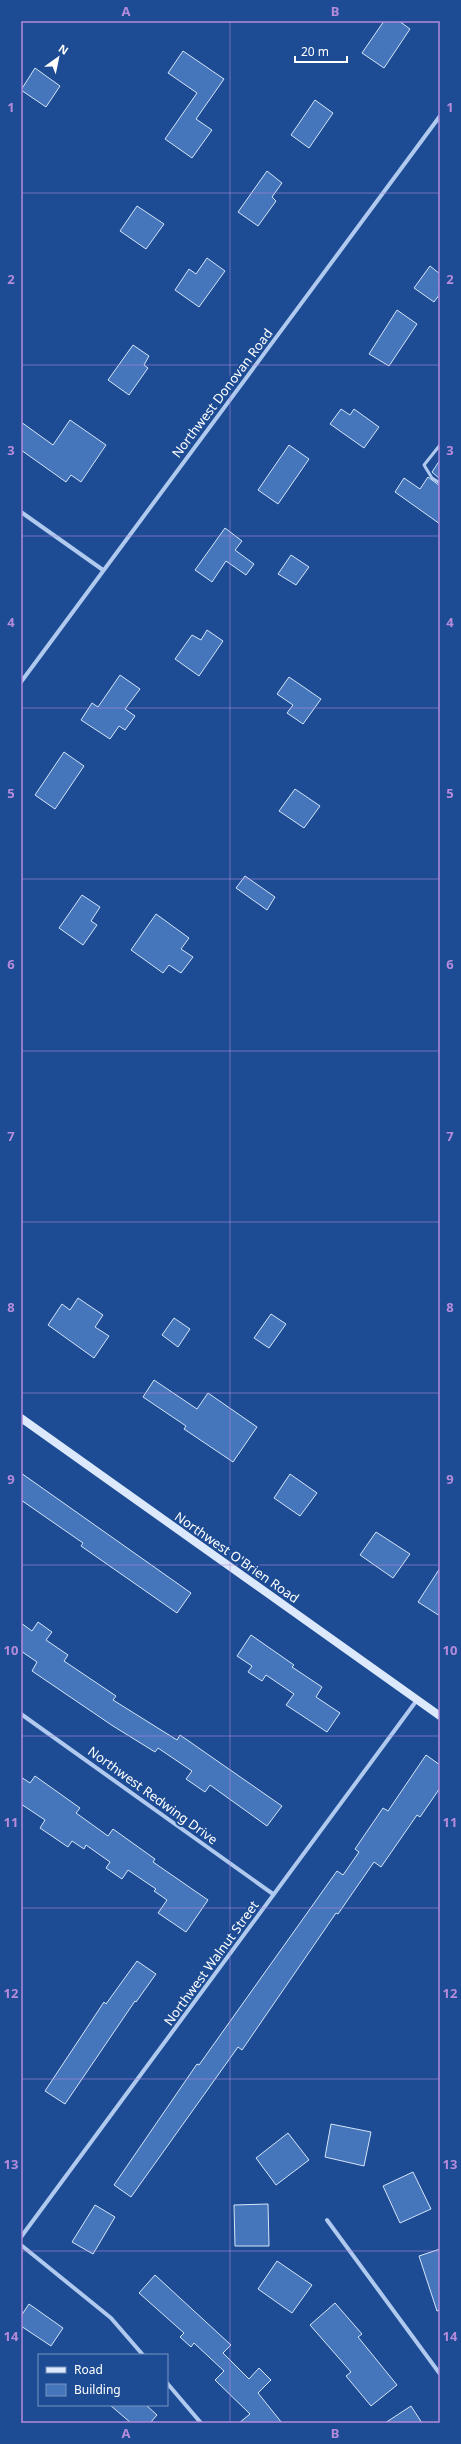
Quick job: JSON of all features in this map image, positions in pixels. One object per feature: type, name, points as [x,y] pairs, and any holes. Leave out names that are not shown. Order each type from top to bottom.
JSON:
[{"type":"street","name":"Northwest Donovan Road","points":[[21,682],[440,116]]},
{"type":"street","points":[[21,512],[103,570]]},
{"type":"street","name":"Northwest O'Brien Road","points":[[21,1418],[440,1716]]},
{"type":"street","name":"Northwest Walnut Street","points":[[21,2237],[99,2134],[273,1894],[417,1700]]},
{"type":"street","name":"Northwest Redwing Drive","points":[[21,1714],[273,1894]]},
{"type":"street","points":[[327,2220],[440,2374]]},
{"type":"street","points":[[21,2245],[111,2318],[142,2354]]},
{"type":"street","points":[[168,2384],[201,2423]]},
{"type":"lane","points":[[440,444],[424,465],[432,478],[440,483]]},
{"type":"building","points":[[384,21],[399,21],[410,29],[384,68],[362,53]]},
{"type":"building","points":[[183,51],[224,79],[196,119],[212,130],[192,158],[165,139],[197,93],[168,73]]},
{"type":"building","points":[[35,68],[60,86],[46,107],[21,90]]},
{"type":"building","points":[[315,100],[333,113],[309,148],[291,135]]},
{"type":"building","points":[[267,171],[282,183],[272,197],[276,201],[258,226],[238,212]]},
{"type":"building","points":[[137,206],[164,224],[146,249],[120,231]]},
{"type":"building","points":[[207,258],[225,271],[199,307],[175,290],[189,269],[196,274]]},
{"type":"building","points":[[430,266],[440,274],[440,294],[434,302],[414,288]]},
{"type":"building","points":[[397,310],[417,324],[389,366],[369,354]]},
{"type":"building","points":[[133,345],[149,356],[144,365],[148,368],[129,395],[108,380]]},
{"type":"building","points":[[341,409],[350,415],[354,409],[379,427],[364,448],[330,424]]},
{"type":"building","points":[[70,420],[106,445],[81,482],[71,475],[66,482],[21,450],[21,422],[53,445]]},
{"type":"building","points":[[289,445],[309,459],[278,504],[258,490]]},
{"type":"building","points":[[440,460],[440,479],[432,472]]},
{"type":"building","points":[[428,477],[440,486],[440,524],[395,492],[404,478],[420,489]]},
{"type":"building","points":[[225,528],[242,541],[235,550],[254,564],[246,575],[226,561],[212,582],[195,570]]},
{"type":"building","points":[[291,555],[309,567],[296,585],[278,574]]},
{"type":"building","points":[[207,630],[223,641],[199,676],[175,659],[192,635],[201,640]]},
{"type":"building","points":[[120,675],[140,689],[125,709],[135,716],[125,730],[119,726],[110,739],[81,720],[92,703],[98,707]]},
{"type":"building","points":[[289,677],[321,699],[303,724],[287,713],[293,705],[277,694]]},
{"type":"building","points":[[64,752],[84,766],[55,809],[35,795]]},
{"type":"building","points":[[295,789],[320,806],[304,828],[279,811]]},
{"type":"building","points":[[245,876],[275,897],[267,910],[236,888]]},
{"type":"building","points":[[82,895],[100,907],[91,921],[97,925],[83,945],[59,928]]},
{"type":"building","points":[[156,914],[189,938],[181,949],[193,957],[181,973],[169,965],[163,973],[131,950]]},
{"type":"building","points":[[78,1298],[103,1315],[95,1327],[109,1336],[94,1358],[48,1325],[62,1304],[70,1310]]},
{"type":"building","points":[[271,1314],[286,1324],[269,1348],[254,1338]]},
{"type":"building","points":[[174,1318],[190,1329],[178,1347],[162,1335]]},
{"type":"building","points":[[154,1380],[197,1409],[208,1393],[257,1427],[233,1462],[184,1429],[186,1426],[143,1397]]},
{"type":"building","points":[[21,1473],[191,1593],[177,1613],[81,1546],[83,1543],[21,1500]]},
{"type":"building","points":[[290,1474],[317,1493],[300,1516],[274,1498]]},
{"type":"building","points":[[376,1532],[410,1554],[393,1578],[360,1555]]},
{"type":"building","points":[[440,1568],[440,1616],[418,1602]]},
{"type":"building","points":[[38,1622],[52,1632],[46,1640],[68,1655],[64,1661],[116,1696],[113,1700],[177,1740],[180,1735],[282,1806],[267,1826],[210,1785],[205,1792],[186,1779],[192,1771],[158,1748],[155,1752],[113,1726],[32,1671],[37,1662],[21,1651],[21,1623],[32,1631]]},
{"type":"building","points":[[251,1635],[294,1665],[292,1667],[322,1687],[316,1697],[340,1713],[327,1732],[286,1705],[294,1694],[266,1675],[262,1681],[248,1672],[252,1666],[237,1656]]},
{"type":"building","points":[[426,1755],[440,1765],[440,1788],[420,1817],[417,1815],[381,1867],[374,1862],[338,1914],[336,1913],[242,2050],[238,2047],[131,2197],[114,2185],[197,2064],[199,2065],[337,1871],[343,1875],[359,1852],[355,1849],[383,1808],[388,1811]]},
{"type":"building","points":[[35,1776],[80,1808],[76,1813],[108,1836],[113,1829],[155,1859],[153,1862],[208,1900],[186,1932],[158,1913],[167,1900],[154,1891],[156,1889],[128,1870],[122,1879],[106,1868],[110,1862],[86,1845],[84,1849],[72,1841],[68,1847],[40,1828],[45,1820],[21,1804],[21,1777],[30,1783]]},
{"type":"building","points":[[137,1961],[156,1974],[136,2002],[135,2001],[65,2104],[45,2091],[104,2002],[106,2004]]},
{"type":"building","points":[[331,2124],[371,2132],[364,2166],[325,2157]]},
{"type":"building","points":[[288,2133],[309,2160],[276,2185],[256,2158]]},
{"type":"building","points":[[413,2172],[431,2209],[400,2223],[383,2186]]},
{"type":"building","points":[[268,2204],[269,2246],[235,2246],[234,2205]]},
{"type":"building","points":[[95,2205],[115,2217],[93,2254],[72,2242]]},
{"type":"building","points":[[440,2249],[440,2310],[437,2311],[419,2256]]},
{"type":"building","points":[[277,2261],[312,2285],[292,2313],[258,2289]]},
{"type":"building","points":[[155,2275],[231,2345],[223,2353],[249,2379],[259,2368],[271,2380],[258,2393],[282,2423],[239,2423],[250,2414],[215,2380],[224,2371],[194,2343],[191,2347],[180,2337],[184,2333],[139,2293]]},
{"type":"building","points":[[335,2303],[362,2334],[358,2337],[397,2385],[371,2406],[346,2376],[351,2372],[310,2325]]},
{"type":"building","points":[[29,2304],[63,2328],[51,2346],[21,2326],[21,2316]]},
{"type":"building","points":[[111,2406],[147,2406],[157,2415],[150,2423],[131,2423]]},
{"type":"building","points":[[411,2406],[422,2423],[385,2423]]}]
